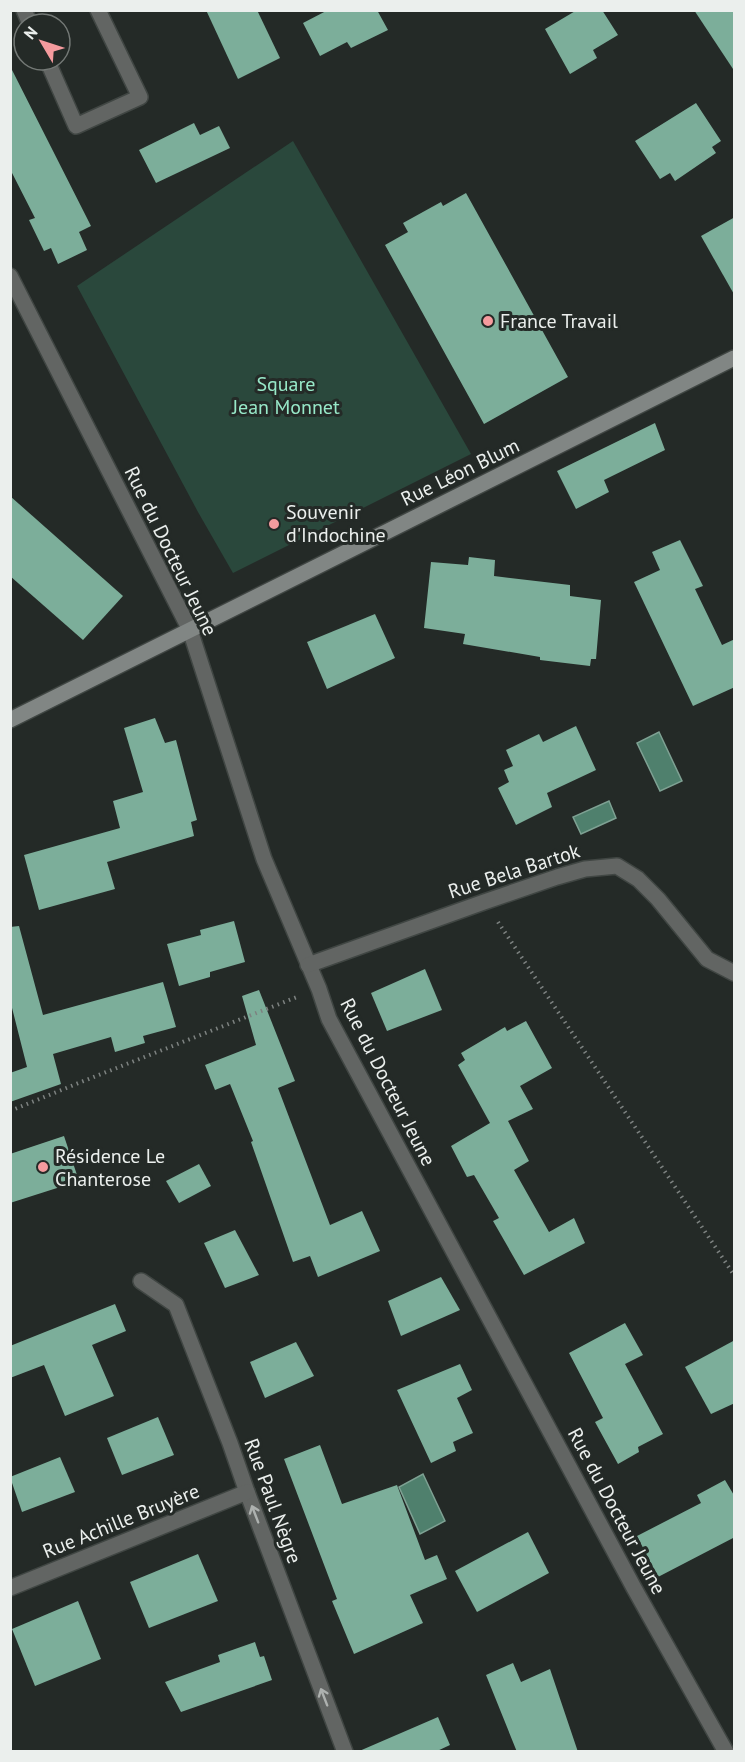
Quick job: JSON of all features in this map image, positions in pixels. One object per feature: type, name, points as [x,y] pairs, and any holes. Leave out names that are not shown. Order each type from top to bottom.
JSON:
[{"type":"street","points":[[52,72],[76,126],[140,97],[98,10]]},
{"type":"street","name":"Rue du Docteur Jeune","points":[[10,276],[189,630],[264,859],[319,988],[329,1019],[623,1567],[726,1752]]},
{"type":"street","name":"Rue Léon Blum","points":[[10,720],[735,358]]},
{"type":"street","name":"Rue Bela Bartok","points":[[308,965],[484,902],[585,869],[617,866],[638,879],[707,959],[735,973]]},
{"type":"street","name":"Rue Paul Nègre","points":[[141,1281],[176,1305],[345,1752]]},
{"type":"street","name":"Rue Achille Bruyère","points":[[10,1588],[247,1492]]},
{"type":"path","points":[[484,902],[735,1275]]},
{"type":"path","points":[[10,1111],[319,988]]},
{"type":"green space","name":"Square Jean Monnet","points":[[293,141],[471,454],[233,573],[77,286]]},
{"type":"shaded area","points":[[659,732],[682,781],[660,791],[637,743]]},
{"type":"shaded area","points":[[609,801],[616,818],[581,834],[573,817]]},
{"type":"shaded area","points":[[423,1474],[445,1521],[420,1534],[399,1487]]},
{"type":"building","points":[[206,10],[257,10],[280,58],[238,79]]},
{"type":"building","points":[[328,10],[377,10],[388,30],[351,48],[347,42],[320,56],[303,23]]},
{"type":"building","points":[[577,10],[602,10],[618,35],[593,50],[597,58],[570,74],[545,29]]},
{"type":"building","points":[[694,10],[735,10],[735,72]]},
{"type":"building","points":[[10,66],[91,226],[79,232],[87,250],[58,264],[51,248],[44,251],[29,220],[35,218],[10,169]]},
{"type":"building","points":[[696,103],[721,141],[712,147],[716,153],[675,181],[670,173],[660,179],[635,141]]},
{"type":"building","points":[[194,123],[200,135],[219,126],[230,148],[156,183],[139,150]]},
{"type":"building","points":[[466,193],[568,377],[484,424],[385,245],[408,232],[403,223],[441,202],[443,206]]},
{"type":"building","points":[[735,217],[735,296],[701,236]]},
{"type":"building","points":[[655,423],[665,450],[604,480],[609,492],[576,509],[557,471]]},
{"type":"building","points":[[10,496],[123,596],[83,640],[10,576]]},
{"type":"building","points":[[680,540],[703,586],[695,589],[722,645],[735,639],[735,687],[693,706],[634,582],[660,570],[652,552]]},
{"type":"building","points":[[469,557],[495,560],[494,576],[570,585],[570,596],[601,600],[596,659],[591,659],[590,666],[540,660],[540,657],[463,644],[465,634],[424,628],[431,562],[468,565]]},
{"type":"building","points":[[375,614],[395,658],[327,689],[307,642]]},
{"type":"building","points":[[155,718],[165,743],[176,740],[197,820],[191,822],[194,836],[107,862],[115,889],[39,910],[24,855],[120,828],[113,801],[143,792],[124,728]]},
{"type":"building","points":[[576,726],[596,770],[547,793],[552,807],[516,825],[498,788],[509,782],[504,770],[513,766],[506,750],[539,734],[543,742]]},
{"type":"building","points":[[234,921],[245,962],[210,972],[210,977],[179,986],[167,944],[201,935],[200,930]]},
{"type":"building","points":[[19,926],[43,1015],[163,982],[176,1027],[143,1036],[145,1043],[115,1052],[111,1037],[53,1054],[61,1084],[10,1102],[10,1073],[27,1067],[10,1000],[10,927]]},
{"type":"building","points":[[425,969],[442,1010],[387,1031],[371,993]]},
{"type":"building","points":[[259,990],[295,1081],[278,1088],[330,1225],[362,1211],[380,1251],[318,1277],[310,1256],[293,1262],[251,1142],[253,1141],[230,1084],[215,1090],[205,1065],[256,1045],[242,996]]},
{"type":"building","points":[[526,1021],[552,1068],[520,1086],[533,1109],[508,1121],[529,1161],[514,1170],[549,1232],[574,1218],[585,1243],[524,1275],[493,1221],[499,1218],[474,1175],[467,1177],[451,1146],[490,1123],[458,1065],[465,1060],[461,1053],[505,1027],[507,1031]]},
{"type":"building","name":"Résidence Le Chanterose","points":[[64,1136],[79,1181],[10,1203],[10,1154]]},
{"type":"building","points":[[199,1164],[211,1186],[179,1203],[166,1181]]},
{"type":"building","points":[[235,1230],[259,1275],[225,1288],[204,1243]]},
{"type":"building","points":[[441,1277],[460,1310],[401,1336],[388,1301]]},
{"type":"building","points":[[115,1304],[126,1331],[92,1345],[114,1396],[65,1416],[44,1365],[10,1378],[10,1346]]},
{"type":"building","points":[[625,1323],[643,1355],[625,1364],[663,1434],[638,1447],[639,1452],[618,1464],[595,1422],[603,1418],[569,1353]]},
{"type":"building","points":[[735,1340],[735,1403],[711,1414],[685,1367]]},
{"type":"building","points":[[296,1342],[314,1376],[265,1398],[250,1362]]},
{"type":"building","points":[[460,1364],[472,1390],[457,1398],[473,1433],[453,1442],[456,1451],[431,1463],[397,1390]]},
{"type":"building","points":[[158,1417],[174,1455],[122,1475],[107,1438]]},
{"type":"building","points":[[320,1445],[342,1504],[397,1485],[425,1560],[437,1555],[447,1579],[410,1595],[423,1623],[354,1654],[332,1601],[337,1599],[284,1459]]},
{"type":"building","points":[[60,1457],[75,1492],[22,1512],[10,1477]]},
{"type":"building","points":[[725,1480],[735,1497],[735,1537],[658,1577],[637,1536],[701,1503],[697,1495]]},
{"type":"building","points":[[528,1532],[549,1573],[477,1612],[455,1571]]},
{"type":"building","points":[[198,1554],[218,1601],[149,1628],[130,1582]]},
{"type":"building","points":[[78,1601],[101,1659],[35,1686],[12,1629]]},
{"type":"building","points":[[255,1642],[260,1657],[264,1656],[272,1680],[181,1712],[165,1682],[220,1662],[218,1655]]},
{"type":"building","points":[[513,1663],[521,1682],[550,1669],[578,1752],[517,1752],[486,1675]]},
{"type":"building","points":[[438,1717],[450,1745],[435,1752],[357,1752]]},
{"type":"place","name":"France Travail","points":[[488,321]]},
{"type":"place","name":"Souvenir d'Indochine","points":[[274,524]]},
{"type":"place","name":"Résidence Le Chanterose","points":[[43,1167]]}]
